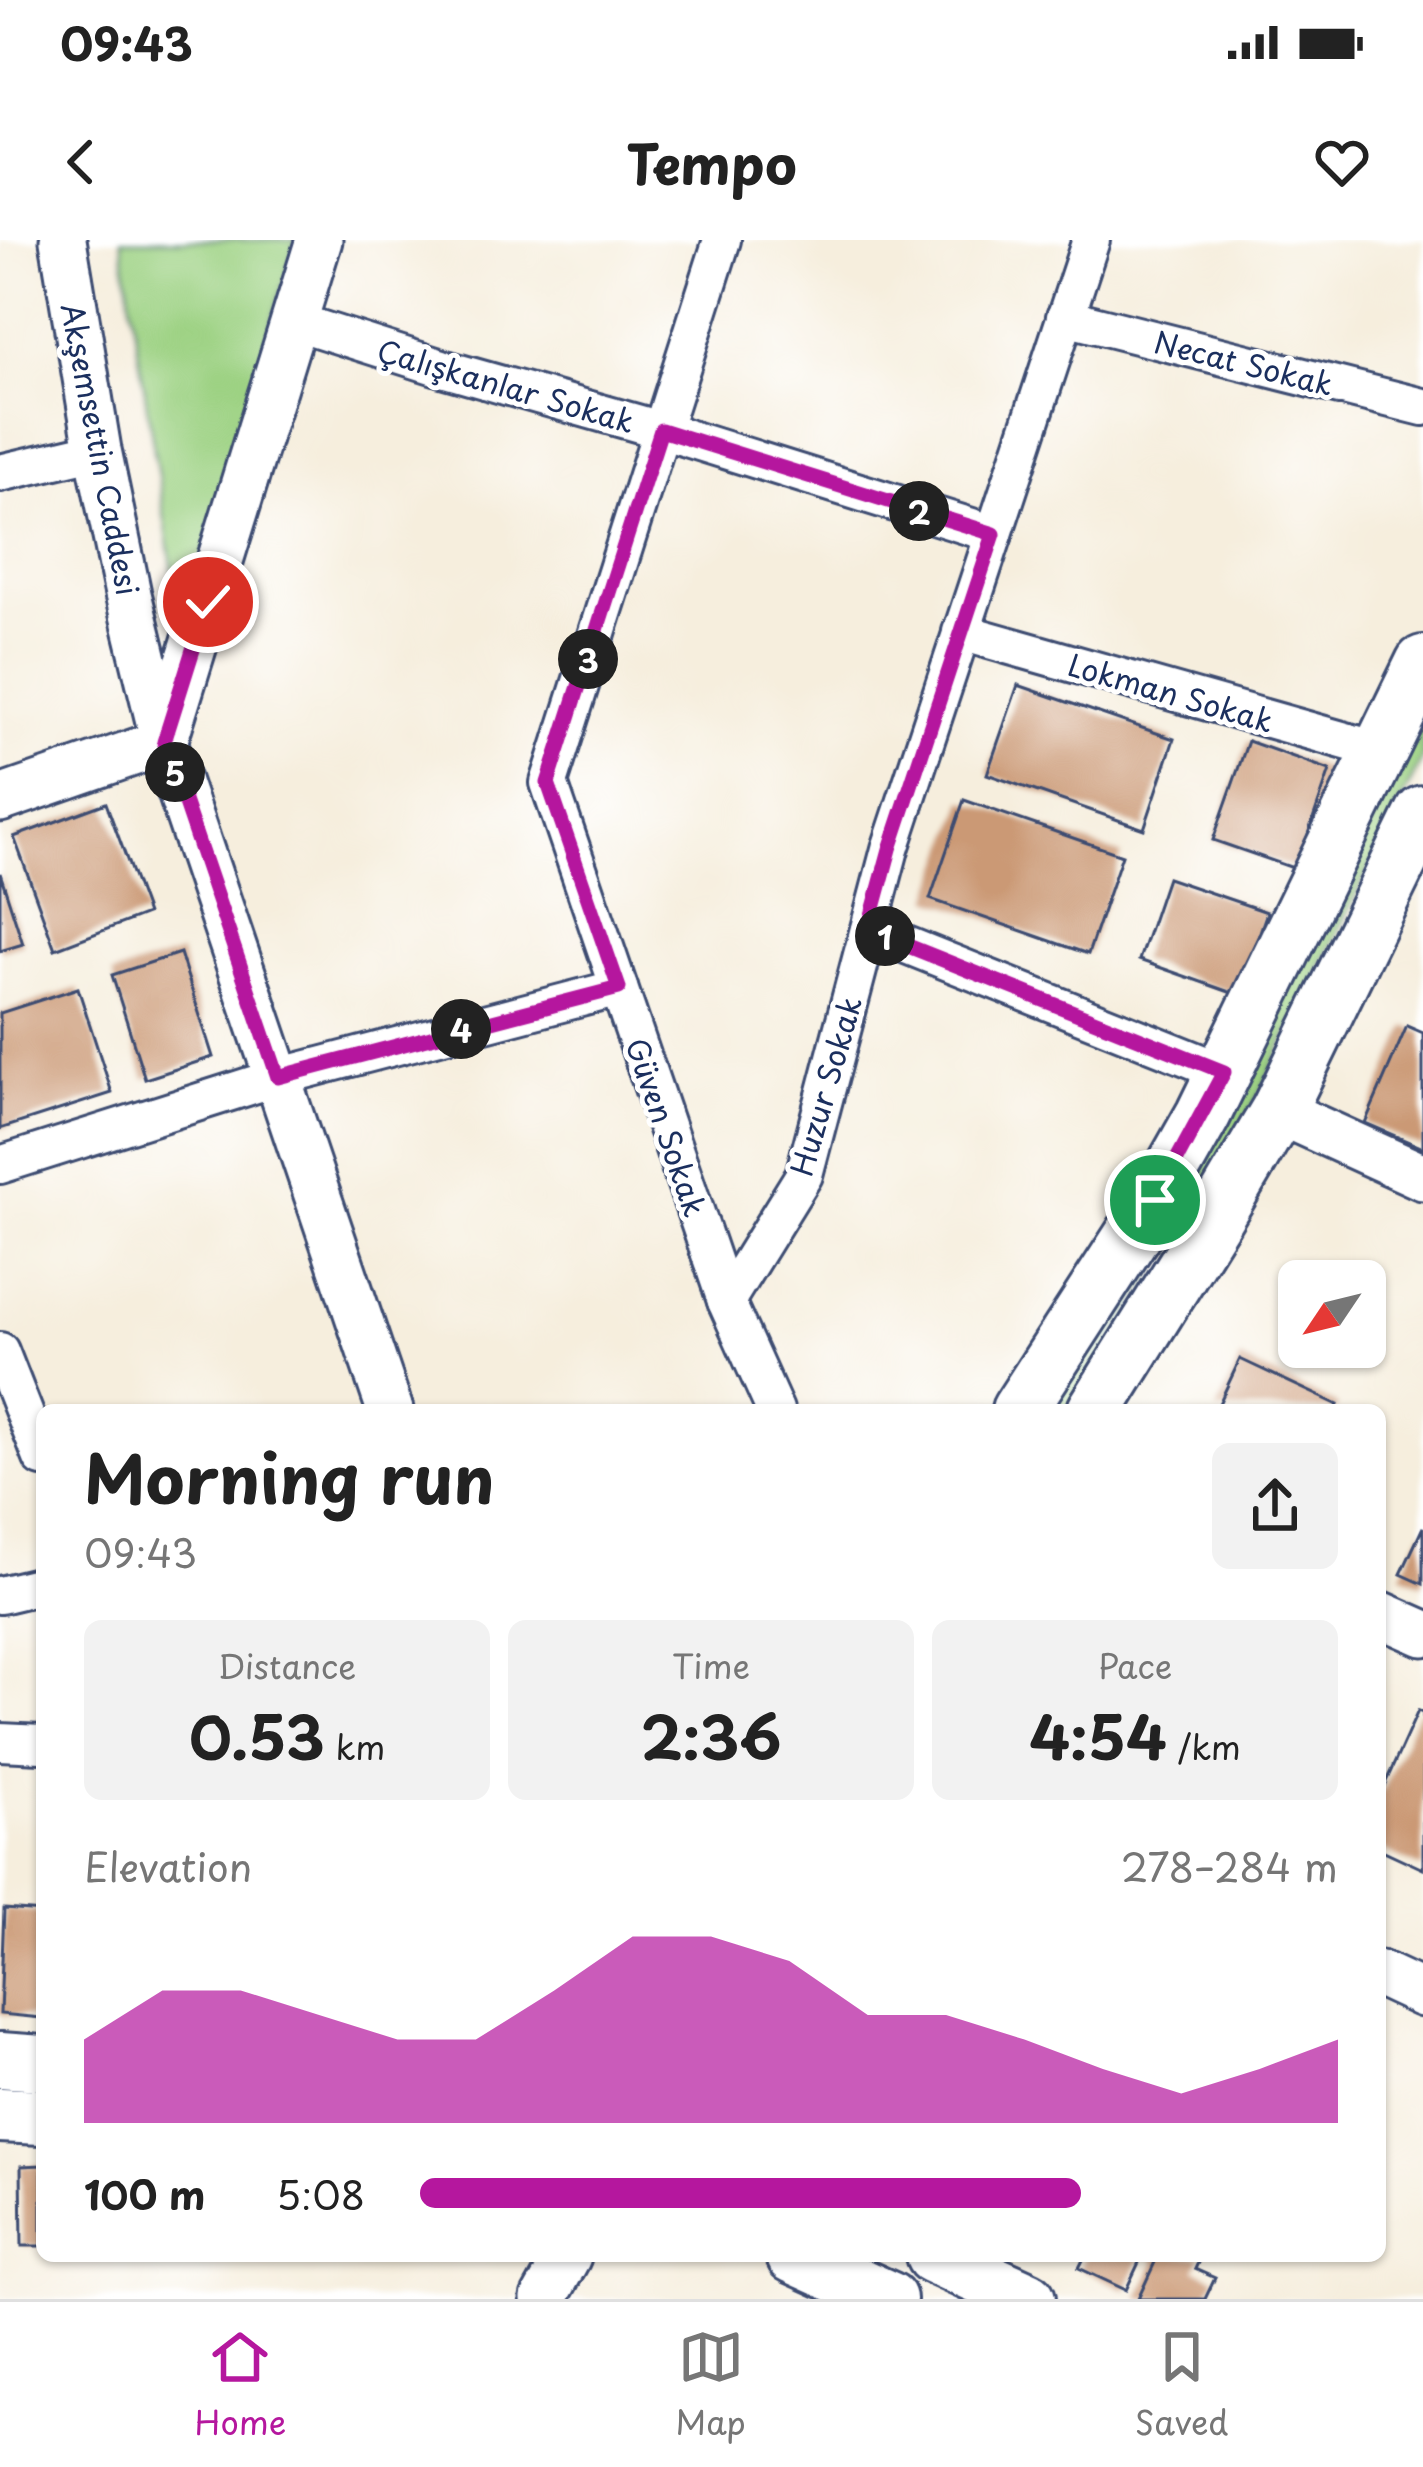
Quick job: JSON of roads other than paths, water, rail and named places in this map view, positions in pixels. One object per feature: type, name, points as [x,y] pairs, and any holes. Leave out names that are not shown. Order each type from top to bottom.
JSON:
[{"type":"main road","points":[[1023,1404],[1155,1200],[1224,1072],[1423,662]]},
{"type":"main road","points":[[1100,1404],[1278,1111],[1423,813]]},
{"type":"main road","points":[[0,2060],[36,2062]]},
{"type":"main road","points":[[0,2115],[36,2117]]},
{"type":"main road","points":[[807,2262],[889,2299]]},
{"type":"main road","points":[[946,2262],[1028,2299]]},
{"type":"street","name":"Akşemsettin Caddesi","points":[[63,240],[98,450],[164,742],[388,1404]]},
{"type":"street","points":[[0,799],[164,742],[319,240]]},
{"type":"street","name":"Güven Sokak","points":[[722,240],[548,783],[726,1301],[772,1404]]},
{"type":"street","name":"Huzur Sokak","points":[[726,1301],[804,1175],[890,849],[1091,240]]},
{"type":"street","name":"Necat Sokak","points":[[1065,317],[1423,406]]},
{"type":"street","name":"Çalışkanlar Sokak","points":[[294,321],[994,534]]},
{"type":"street","points":[[0,472],[98,450]]},
{"type":"street","name":"Lokman Sokak","points":[[961,632],[1381,751]]},
{"type":"street","points":[[868,930],[1224,1072]]},
{"type":"street","points":[[0,1165],[278,1077],[619,988]]},
{"type":"street","points":[[1278,1111],[1423,1177]]},
{"type":"street","points":[[0,1351],[36,1443]]},
{"type":"street","points":[[0,1595],[36,1586]]},
{"type":"street","points":[[1386,1617],[1423,1633]]},
{"type":"street","points":[[0,1742],[36,1744]]},
{"type":"street","points":[[1386,1976],[1423,1994]]},
{"type":"street","points":[[527,2299],[530,2262]]},
{"type":"street","points":[[544,2299],[565,2262]]}]
